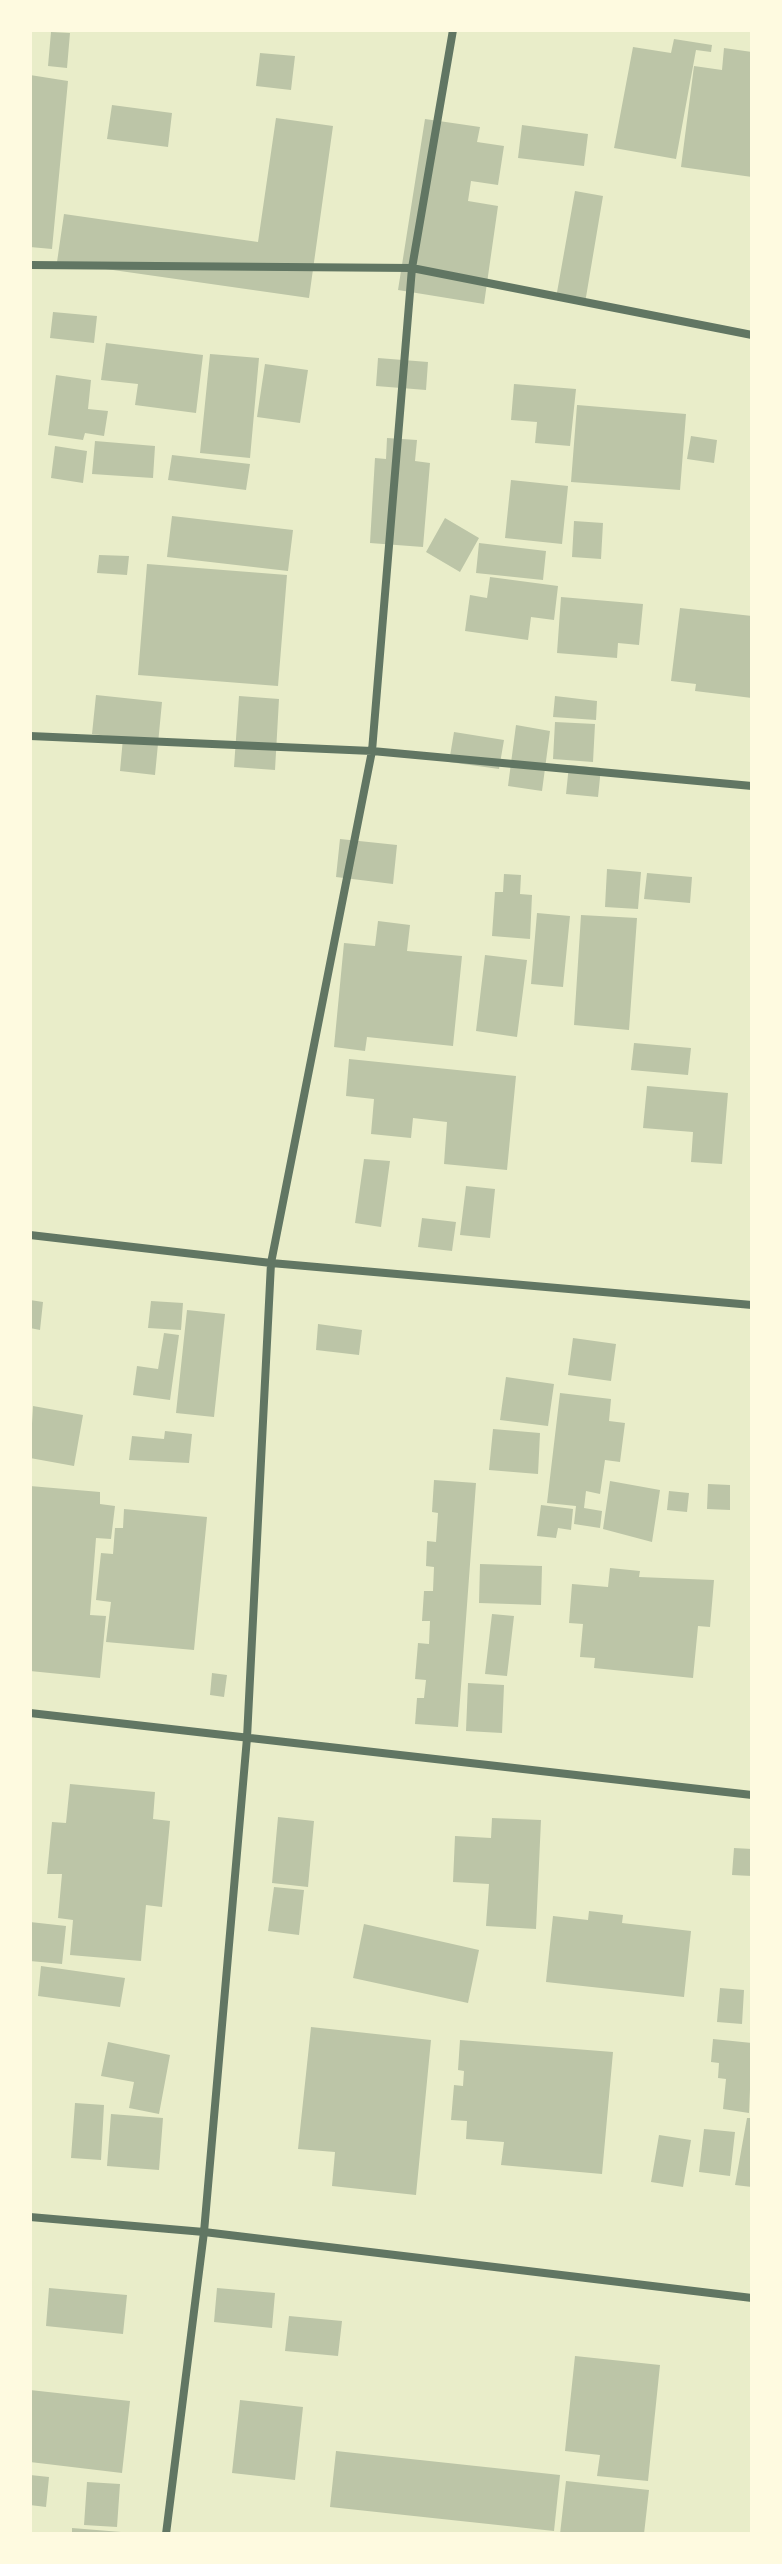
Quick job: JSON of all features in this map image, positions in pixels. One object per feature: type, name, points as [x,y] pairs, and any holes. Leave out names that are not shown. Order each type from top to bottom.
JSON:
[{"type":"street","points":[[166,2534],[204,2232],[247,1738],[271,1263],[372,751],[412,268],[453,30]]},
{"type":"street","points":[[30,265],[412,268],[752,335]]},
{"type":"street","points":[[30,736],[372,751],[752,786]]},
{"type":"street","points":[[30,1235],[271,1263],[752,1305]]},
{"type":"street","points":[[30,1713],[752,1795]]},
{"type":"street","points":[[30,2217],[204,2232],[752,2298]]},
{"type":"building","points":[[51,32],[70,33],[67,68],[48,66]]},
{"type":"building","points":[[674,39],[712,45],[711,52],[696,50],[676,159],[614,148],[633,47],[671,53]]},
{"type":"building","points":[[724,48],[752,52],[752,177],[681,167],[694,66],[722,70]]},
{"type":"building","points":[[260,53],[295,56],[291,90],[256,86]]},
{"type":"building","points":[[30,75],[68,81],[52,249],[30,247]]},
{"type":"building","points":[[112,105],[172,113],[168,147],[107,139]]},
{"type":"building","points":[[276,118],[333,126],[309,298],[57,262],[64,214],[258,242]]},
{"type":"building","points":[[425,119],[480,127],[477,142],[504,146],[498,185],[471,181],[468,201],[498,206],[484,304],[398,290]]},
{"type":"building","points":[[522,125],[588,134],[584,166],[518,158]]},
{"type":"building","points":[[575,191],[603,196],[585,303],[556,298]]},
{"type":"building","points":[[53,312],[97,316],[94,343],[50,338]]},
{"type":"building","points":[[106,343],[203,355],[196,413],[135,405],[138,384],[101,380]]},
{"type":"building","points":[[210,354],[259,358],[250,458],[200,453]]},
{"type":"building","points":[[378,358],[428,362],[426,390],[376,386]]},
{"type":"building","points":[[265,364],[308,370],[300,423],[257,417]]},
{"type":"building","points":[[56,375],[91,380],[88,409],[108,411],[104,436],[85,433],[83,440],[48,435]]},
{"type":"building","points":[[514,384],[576,389],[570,446],[535,443],[537,422],[511,420]]},
{"type":"building","points":[[577,405],[686,414],[680,490],[571,482]]},
{"type":"building","points":[[691,436],[717,440],[714,463],[687,459]]},
{"type":"building","points":[[387,438],[417,440],[415,461],[430,463],[423,547],[370,543],[375,458],[386,459]]},
{"type":"building","points":[[95,441],[155,446],[153,478],[92,474]]},
{"type":"building","points":[[55,446],[87,451],[83,483],[51,478]]},
{"type":"building","points":[[172,455],[250,464],[246,490],[168,480]]},
{"type":"building","points":[[511,480],[568,486],[562,544],[505,538]]},
{"type":"building","points":[[172,516],[293,530],[288,571],[167,557]]},
{"type":"building","points":[[445,518],[479,538],[460,572],[426,552]]},
{"type":"building","points":[[574,521],[603,523],[601,559],[572,557]]},
{"type":"building","points":[[479,543],[546,551],[543,580],[476,573]]},
{"type":"building","points":[[99,555],[129,556],[127,575],[97,573]]},
{"type":"building","points":[[147,564],[287,575],[278,686],[138,675]]},
{"type":"building","points":[[490,577],[558,586],[554,620],[531,617],[528,640],[465,631],[470,595],[487,598]]},
{"type":"building","points":[[561,597],[643,604],[639,645],[618,643],[617,658],[557,653]]},
{"type":"building","points":[[680,608],[752,616],[752,698],[695,691],[696,684],[671,681]]},
{"type":"building","points":[[96,695],[162,702],[155,775],[120,771],[123,738],[92,734]]},
{"type":"building","points":[[239,696],[279,699],[275,770],[234,767]]},
{"type":"building","points":[[555,696],[597,701],[596,720],[553,717]]},
{"type":"building","points":[[555,722],[595,724],[593,762],[553,759]]},
{"type":"building","points":[[516,725],[550,731],[542,791],[508,786]]},
{"type":"building","points":[[454,732],[504,740],[499,769],[449,762]]},
{"type":"building","points":[[569,765],[601,768],[598,797],[566,794]]},
{"type":"building","points":[[340,839],[397,845],[393,884],[336,877]]},
{"type":"building","points":[[607,869],[641,872],[638,909],[605,907]]},
{"type":"building","points":[[647,873],[692,877],[690,903],[644,899]]},
{"type":"building","points":[[504,874],[521,875],[520,894],[532,895],[530,939],[492,936],[495,892],[503,892]]},
{"type":"building","points":[[537,913],[570,916],[563,987],[531,984]]},
{"type":"building","points":[[581,915],[637,918],[629,1030],[574,1025]]},
{"type":"building","points":[[378,921],[410,925],[407,951],[462,956],[453,1046],[367,1037],[365,1051],[334,1047],[344,943],[375,946]]},
{"type":"building","points":[[485,955],[527,960],[517,1037],[476,1031]]},
{"type":"building","points":[[634,1043],[691,1048],[688,1075],[631,1070]]},
{"type":"building","points":[[349,1059],[516,1076],[507,1170],[444,1164],[447,1122],[413,1118],[411,1138],[371,1134],[374,1099],[346,1096]]},
{"type":"building","points":[[647,1086],[728,1093],[722,1164],[691,1162],[693,1132],[643,1128]]},
{"type":"building","points":[[364,1159],[390,1161],[381,1227],[355,1223]]},
{"type":"building","points":[[466,1186],[495,1189],[490,1238],[460,1235]]},
{"type":"building","points":[[422,1218],[456,1222],[452,1251],[418,1247]]},
{"type":"building","points":[[30,1300],[43,1302],[40,1330],[30,1328]]},
{"type":"building","points":[[151,1301],[183,1303],[181,1330],[148,1328]]},
{"type":"building","points":[[187,1310],[225,1314],[214,1417],[176,1413]]},
{"type":"building","points":[[318,1324],[362,1330],[359,1355],[316,1350]]},
{"type":"building","points":[[164,1333],[179,1335],[170,1400],[133,1395],[137,1366],[158,1369]]},
{"type":"building","points":[[573,1338],[616,1344],[611,1381],[568,1375]]},
{"type":"building","points":[[506,1377],[554,1384],[548,1426],[500,1420]]},
{"type":"building","points":[[560,1393],[611,1399],[609,1421],[625,1423],[620,1462],[605,1460],[600,1494],[586,1491],[584,1508],[602,1511],[600,1528],[574,1524],[576,1506],[547,1503]]},
{"type":"building","points":[[33,1406],[83,1415],[74,1466],[30,1458]]},
{"type":"building","points":[[493,1429],[540,1433],[538,1474],[489,1470]]},
{"type":"building","points":[[165,1431],[192,1434],[189,1463],[129,1460],[132,1436],[164,1439]]},
{"type":"building","points":[[434,1480],[476,1483],[458,1727],[415,1724],[417,1698],[424,1698],[426,1680],[415,1679],[418,1643],[429,1644],[430,1621],[422,1621],[424,1591],[433,1591],[434,1567],[426,1566],[427,1541],[436,1542],[438,1513],[432,1512]]},
{"type":"building","points":[[610,1481],[660,1490],[652,1542],[603,1529]]},
{"type":"building","points":[[708,1484],[730,1485],[730,1510],[707,1509]]},
{"type":"building","points":[[30,1486],[100,1492],[100,1504],[115,1506],[111,1539],[96,1538],[90,1615],[106,1616],[100,1678],[30,1671]]},
{"type":"building","points":[[669,1491],[689,1493],[687,1512],[667,1510]]},
{"type":"building","points":[[541,1505],[573,1509],[571,1530],[558,1528],[556,1538],[537,1536]]},
{"type":"building","points":[[124,1509],[207,1517],[194,1650],[106,1642],[111,1602],[96,1600],[101,1553],[113,1554],[115,1528],[123,1528]]},
{"type":"building","points":[[480,1564],[542,1566],[541,1605],[479,1603]]},
{"type":"building","points":[[610,1568],[640,1571],[639,1577],[714,1580],[710,1627],[698,1626],[693,1678],[594,1668],[595,1658],[580,1657],[583,1624],[569,1623],[572,1584],[608,1587]]},
{"type":"building","points":[[492,1614],[514,1616],[507,1676],[485,1674]]},
{"type":"building","points":[[212,1673],[227,1675],[224,1697],[210,1695]]},
{"type":"building","points":[[468,1683],[504,1685],[502,1733],[466,1731]]},
{"type":"building","points":[[70,1784],[155,1792],[153,1819],[170,1821],[162,1907],[146,1905],[141,1961],[70,1955],[73,1920],[58,1918],[62,1874],[47,1874],[52,1822],[66,1823]]},
{"type":"building","points":[[278,1817],[314,1821],[308,1887],[272,1883]]},
{"type":"building","points":[[492,1818],[541,1820],[536,1929],[486,1926],[489,1884],[453,1882],[455,1836],[491,1838]]},
{"type":"building","points":[[734,1848],[752,1849],[752,1876],[732,1875]]},
{"type":"building","points":[[274,1887],[304,1890],[299,1935],[268,1931]]},
{"type":"building","points":[[589,1911],[623,1915],[622,1923],[691,1931],[684,1997],[546,1982],[553,1916],[588,1920]]},
{"type":"building","points":[[30,1922],[66,1926],[62,1964],[30,1961]]},
{"type":"building","points":[[364,1924],[479,1950],[468,2003],[353,1978]]},
{"type":"building","points":[[41,1966],[125,1978],[120,2007],[38,1996]]},
{"type":"building","points":[[720,1988],[744,1990],[742,2024],[717,2022]]},
{"type":"building","points":[[311,2027],[431,2040],[416,2195],[332,2186],[335,2152],[298,2149]]},
{"type":"building","points":[[713,2039],[752,2043],[749,2113],[723,2109],[726,2079],[718,2078],[719,2063],[711,2062]]},
{"type":"building","points":[[460,2040],[613,2052],[602,2174],[501,2165],[504,2142],[466,2139],[467,2121],[451,2120],[454,2085],[463,2086],[464,2071],[458,2070]]},
{"type":"building","points":[[108,2042],[170,2055],[159,2114],[129,2108],[134,2082],[101,2076]]},
{"type":"building","points":[[75,2103],[104,2105],[101,2160],[71,2158]]},
{"type":"building","points":[[111,2114],[163,2118],[159,2170],[107,2166]]},
{"type":"building","points":[[747,2118],[752,2118],[752,2187],[735,2185]]},
{"type":"building","points":[[704,2129],[735,2132],[730,2176],[699,2172]]},
{"type":"building","points":[[659,2135],[691,2140],[683,2187],[651,2182]]},
{"type":"building","points":[[49,2288],[127,2295],[123,2334],[46,2326]]},
{"type":"building","points":[[217,2288],[275,2293],[272,2328],[214,2322]]},
{"type":"building","points":[[289,2316],[342,2321],[338,2356],[285,2351]]},
{"type":"building","points":[[575,2356],[660,2365],[648,2481],[597,2476],[600,2455],[565,2451]]},
{"type":"building","points":[[30,2390],[130,2401],[122,2473],[30,2462]]},
{"type":"building","points":[[240,2400],[303,2407],[295,2480],[232,2473]]},
{"type":"building","points":[[336,2451],[560,2475],[554,2531],[330,2507]]},
{"type":"building","points":[[30,2475],[49,2477],[46,2507],[30,2505]]},
{"type":"building","points":[[566,2481],[649,2490],[644,2534],[560,2534]]},
{"type":"building","points":[[87,2482],[120,2484],[117,2527],[84,2525]]},
{"type":"building","points":[[72,2528],[121,2532],[121,2534],[72,2534]]}]
